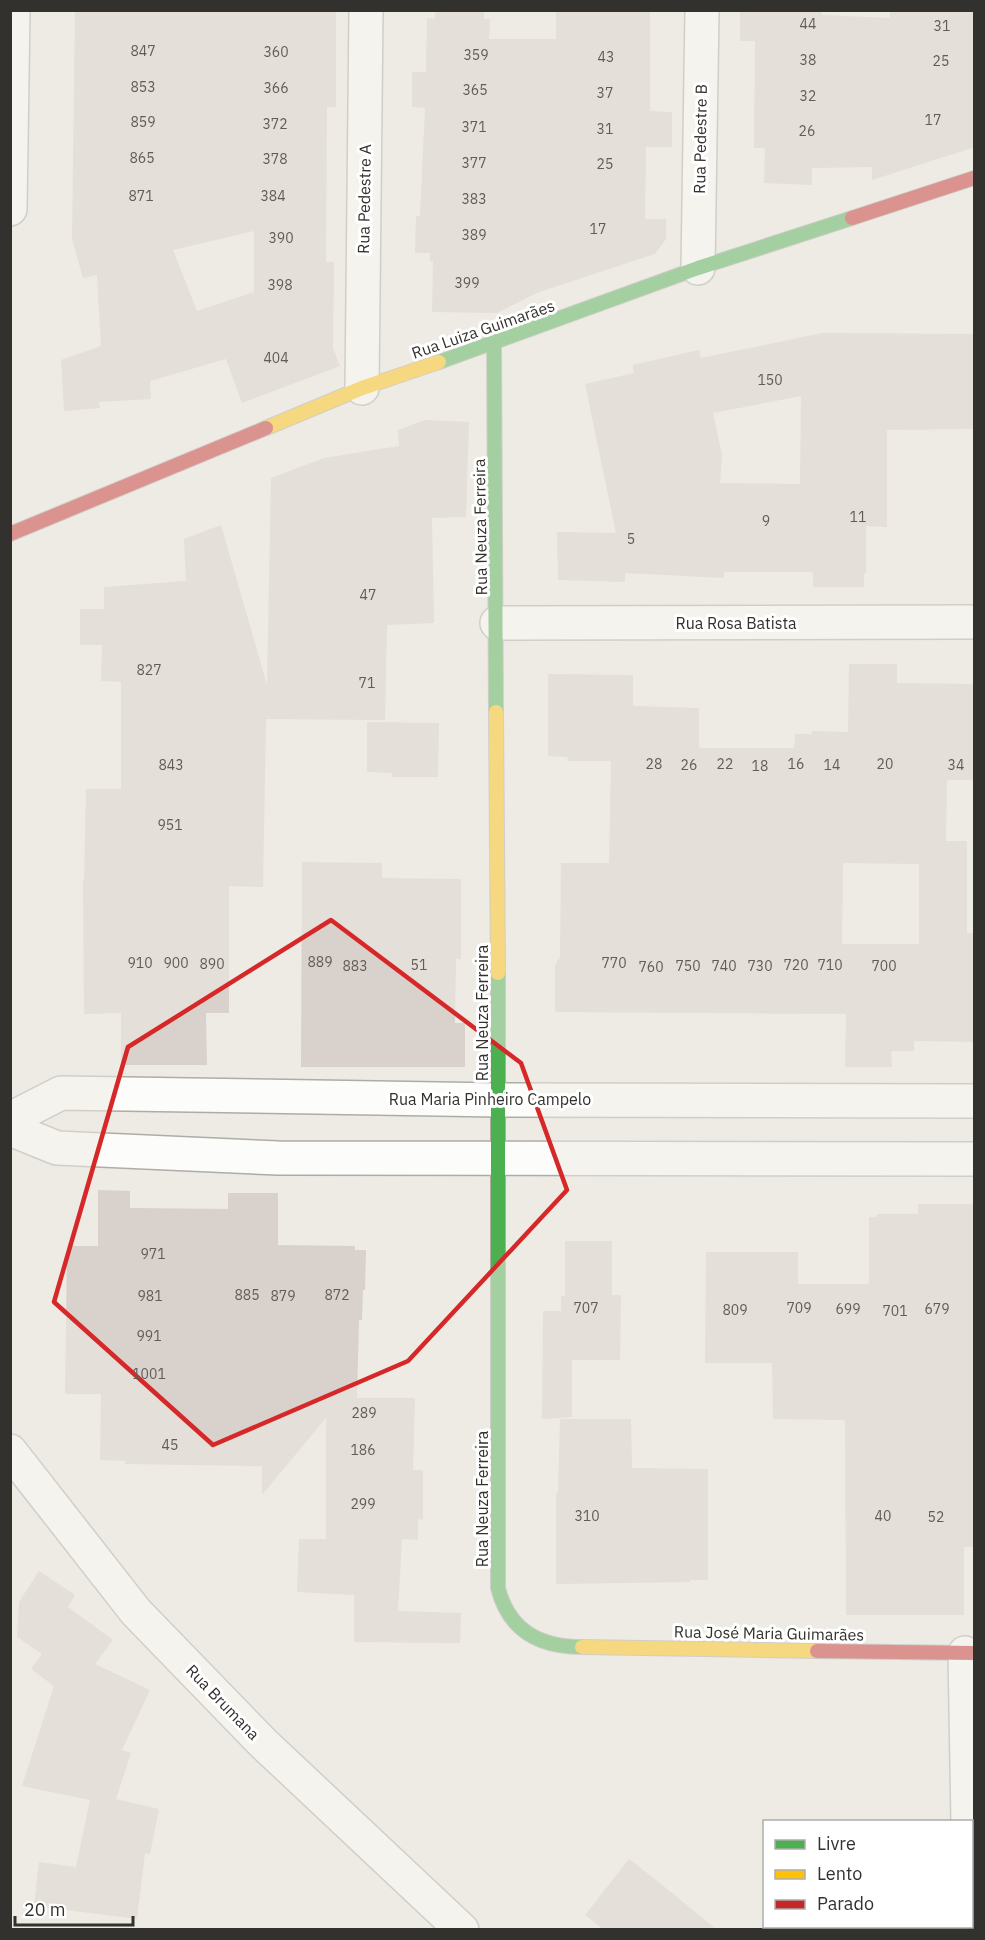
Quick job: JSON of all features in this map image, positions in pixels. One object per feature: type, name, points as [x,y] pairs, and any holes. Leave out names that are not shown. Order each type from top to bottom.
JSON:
[{"type":"street","points":[[10,209],[13,10]]},
{"type":"street","name":"Rua Pedestre A","points":[[362,388],[366,10]]},
{"type":"street","name":"Rua Pedestre B","points":[[698,268],[702,10]]},
{"type":"street","name":"Rua Luiza Guimarães","points":[[10,534],[362,388],[494,343],[698,268],[975,178]]},
{"type":"street","name":"Rua Neuza Ferreira","points":[[494,343],[499,1100],[498,1587],[501,1604],[512,1620],[525,1632],[543,1642],[562,1647]]},
{"type":"street","name":"Rua Rosa Batista","points":[[497,624],[975,622]]},
{"type":"street","name":"Rua Maria Pinheiro Campelo","points":[[10,1119],[61,1093],[499,1100],[975,1101]]},
{"type":"street","points":[[10,1129],[57,1148],[278,1158],[975,1159]]},
{"type":"street","name":"Rua Brumana","points":[[10,1451],[136,1612],[262,1742],[462,1929]]},
{"type":"street","name":"Rua José Maria Guimarães","points":[[562,1647],[970,1653]]},
{"type":"street","points":[[968,1820],[970,1653]]},
{"type":"highlighted area","points":[[331,920],[521,1063],[567,1190],[408,1361],[213,1445],[54,1302],[128,1047]]},
{"type":"building","points":[[75,10],[336,10],[336,107],[327,107],[326,262],[334,262],[333,348],[340,366],[242,403],[226,359],[150,381],[151,399],[99,402],[100,408],[64,411],[61,360],[101,346],[97,275],[83,278],[72,239]],"holes":[[[254,231],[254,292],[197,311],[173,250]]]},
{"type":"building","points":[[435,10],[484,10],[484,19],[490,19],[489,39],[556,39],[556,10],[650,11],[650,111],[672,112],[672,147],[646,147],[645,219],[666,219],[666,239],[655,254],[539,292],[497,313],[432,312],[433,261],[430,261],[430,253],[415,253],[416,216],[420,216],[425,108],[412,107],[412,72],[426,72],[427,18],[435,19]]},
{"type":"building","points":[[740,10],[822,10],[822,15],[890,18],[890,10],[975,10],[975,147],[872,180],[872,167],[812,168],[812,185],[764,183],[765,148],[754,148],[755,41],[740,41]]},
{"type":"building","points":[[822,333],[975,334],[973,429],[887,430],[887,527],[866,526],[864,587],[813,587],[813,572],[724,572],[724,578],[625,573],[625,582],[558,580],[557,532],[616,533],[585,384],[634,373],[633,365],[699,350],[701,358]],"holes":[[[801,396],[800,484],[720,483],[722,455],[713,413]]]},
{"type":"building","points":[[425,420],[469,422],[466,517],[432,518],[434,623],[387,625],[385,720],[266,719],[263,887],[229,886],[229,1013],[206,1013],[207,1065],[121,1065],[121,1013],[84,1014],[83,881],[86,789],[121,789],[121,682],[101,681],[102,645],[80,645],[80,609],[104,609],[104,587],[186,581],[184,539],[221,525],[267,685],[271,478],[324,458],[399,446],[398,430]]},
{"type":"building","points":[[849,664],[897,664],[897,683],[975,684],[975,780],[947,780],[946,841],[967,841],[967,933],[975,933],[975,1042],[914,1041],[914,1051],[891,1051],[892,1067],[845,1067],[846,1014],[555,1012],[555,965],[560,957],[561,863],[609,863],[611,761],[567,761],[568,757],[548,756],[548,674],[633,675],[633,706],[699,708],[699,748],[794,748],[795,734],[812,734],[812,731],[848,732]],"holes":[[[843,863],[919,864],[919,944],[842,944]]]},
{"type":"building","points":[[367,722],[439,723],[438,777],[392,777],[392,773],[367,772]]},
{"type":"building","points":[[302,862],[382,863],[382,878],[461,879],[461,959],[456,959],[455,1023],[465,1023],[465,1067],[301,1067]]},
{"type":"building","points":[[98,1190],[130,1191],[130,1208],[228,1209],[228,1193],[278,1193],[278,1245],[355,1246],[355,1250],[366,1250],[362,1320],[359,1320],[357,1398],[415,1398],[413,1470],[423,1470],[423,1520],[418,1519],[418,1540],[402,1539],[398,1611],[461,1613],[460,1643],[354,1642],[354,1595],[297,1592],[299,1539],[326,1539],[326,1418],[262,1495],[262,1466],[125,1464],[125,1461],[100,1460],[101,1394],[65,1394],[67,1246],[98,1246]]},
{"type":"building","points":[[918,1204],[975,1204],[975,1547],[964,1547],[964,1615],[846,1615],[845,1420],[773,1419],[772,1363],[705,1363],[706,1252],[798,1252],[798,1284],[869,1284],[869,1217],[877,1217],[877,1214],[918,1214]]},
{"type":"building","points":[[565,1241],[612,1241],[612,1295],[621,1295],[620,1360],[572,1360],[572,1417],[542,1419],[543,1311],[561,1311],[561,1296],[565,1296]]},
{"type":"building","points":[[560,1419],[631,1419],[632,1468],[708,1469],[708,1580],[556,1584],[556,1493],[558,1493]]},
{"type":"building","points":[[39,1571],[75,1595],[68,1607],[113,1640],[95,1664],[150,1690],[122,1750],[131,1753],[116,1799],[159,1809],[150,1854],[145,1853],[137,1919],[34,1906],[39,1862],[76,1867],[90,1800],[22,1786],[54,1686],[31,1669],[42,1654],[17,1637],[19,1602]]},
{"type":"building","points":[[629,1859],[716,1929],[603,1929],[585,1915]]},
{"type":"traffic: fast","points":[[439,362],[698,268],[852,218]]},
{"type":"traffic: fast","points":[[494,343],[496,712]]},
{"type":"traffic: fast","points":[[498,973],[498,1588],[510,1615],[528,1634],[553,1644],[582,1647]]},
{"type":"traffic: slow","points":[[266,428],[362,388],[439,362]]},
{"type":"traffic: slow","points":[[496,712],[498,973]]},
{"type":"traffic: slow","points":[[582,1647],[817,1651]]},
{"type":"traffic: jam","points":[[852,218],[974,178]]},
{"type":"traffic: jam","points":[[10,534],[266,428]]},
{"type":"traffic: jam","points":[[817,1651],[974,1653]]}]
